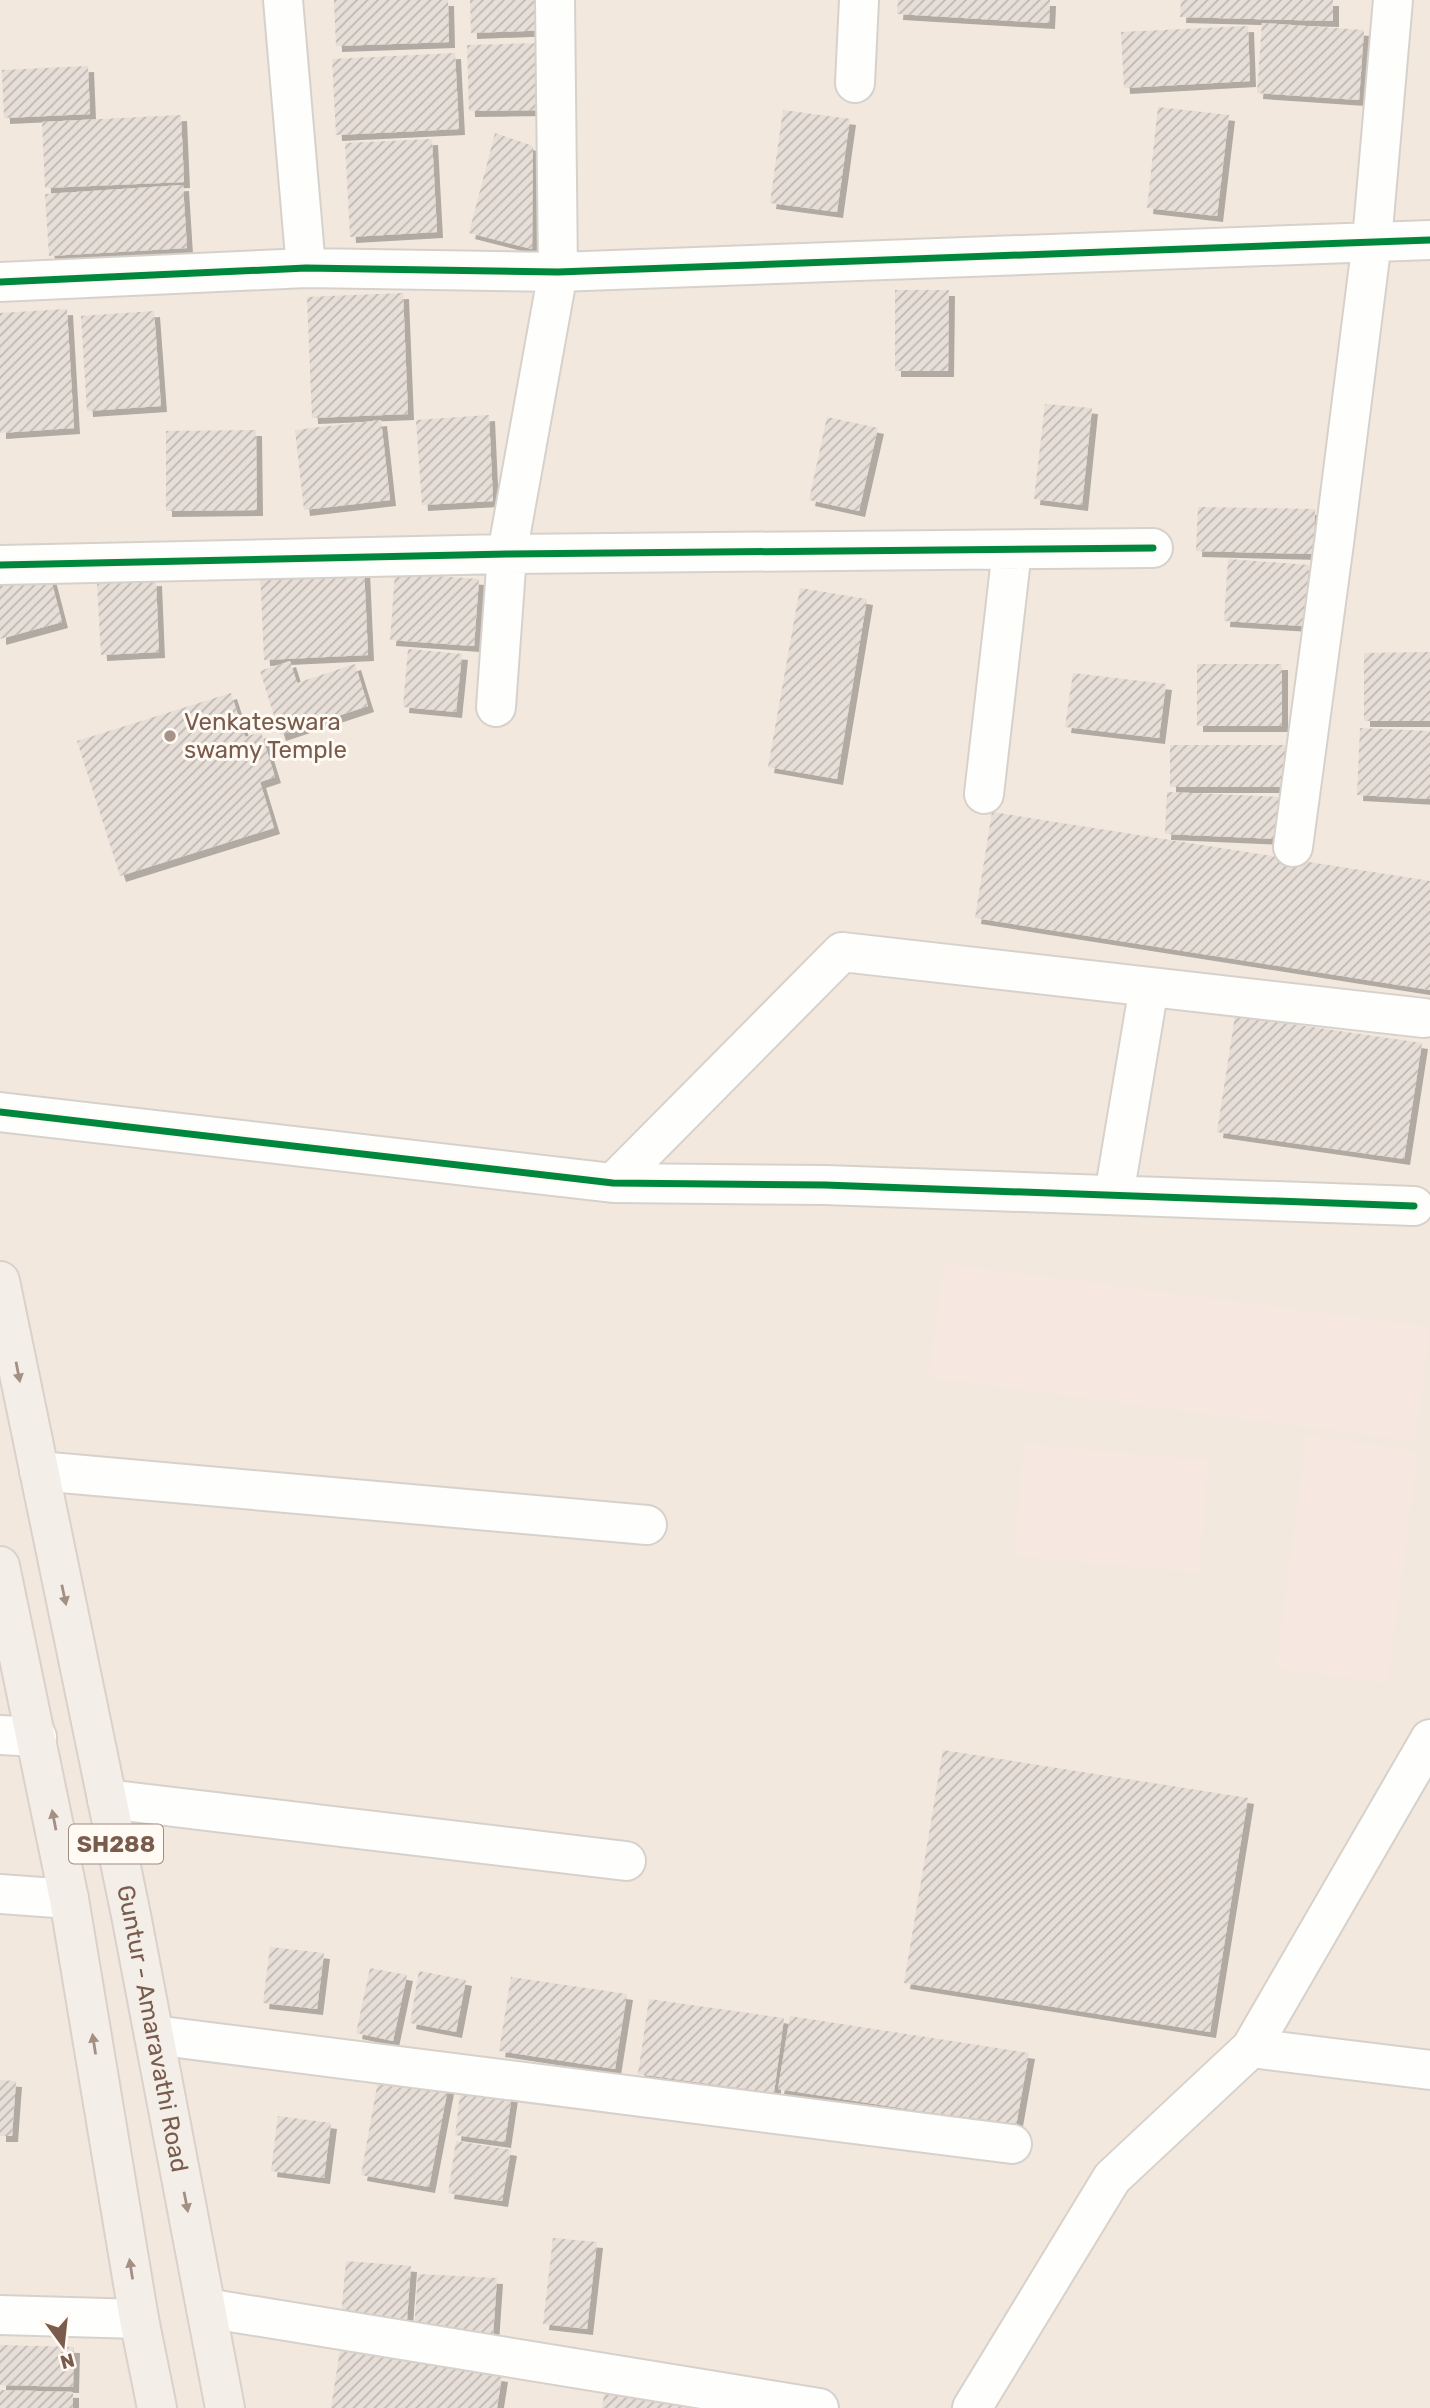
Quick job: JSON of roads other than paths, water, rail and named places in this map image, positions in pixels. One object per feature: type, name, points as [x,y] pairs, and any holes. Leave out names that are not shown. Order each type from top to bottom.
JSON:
[{"type":"main road","name":"Guntur - Amaravathi Road","points":[[0,1281],[107,1799],[225,2408]]},
{"type":"main road","name":"SH288","points":[[0,1566],[18,1736],[69,1899],[139,2319],[158,2408]]},
{"type":"street","points":[[283,0],[306,268]]},
{"type":"street","points":[[496,707],[507,554],[558,272],[555,0]]},
{"type":"street","points":[[855,83],[859,0]]},
{"type":"street","points":[[1293,846],[1335,543],[1372,241],[1393,0]]},
{"type":"street","points":[[0,282],[306,268],[558,272],[1430,240]]},
{"type":"street","points":[[0,565],[507,554],[1153,548]]},
{"type":"street","points":[[984,794],[1012,550]]},
{"type":"street","points":[[613,1183],[842,953],[1424,1018]]},
{"type":"street","points":[[1114,1195],[1149,987]]},
{"type":"street","points":[[0,1111],[613,1183],[825,1185],[1414,1206]]},
{"type":"street","points":[[38,1471],[647,1525]]},
{"type":"street","points":[[972,2408],[1112,2178],[1251,2048],[1430,1739]]},
{"type":"street","points":[[107,1799],[626,1861]]},
{"type":"street","points":[[0,1895],[69,1899]]},
{"type":"street","points":[[153,2035],[1012,2144]]},
{"type":"street","points":[[1251,2048],[1430,2070]]},
{"type":"street","points":[[206,2308],[819,2408]]},
{"type":"street","points":[[0,2315],[139,2319]]},
{"type":"place","name":"Venkateswara swamy Temple","points":[[170,736]]}]
